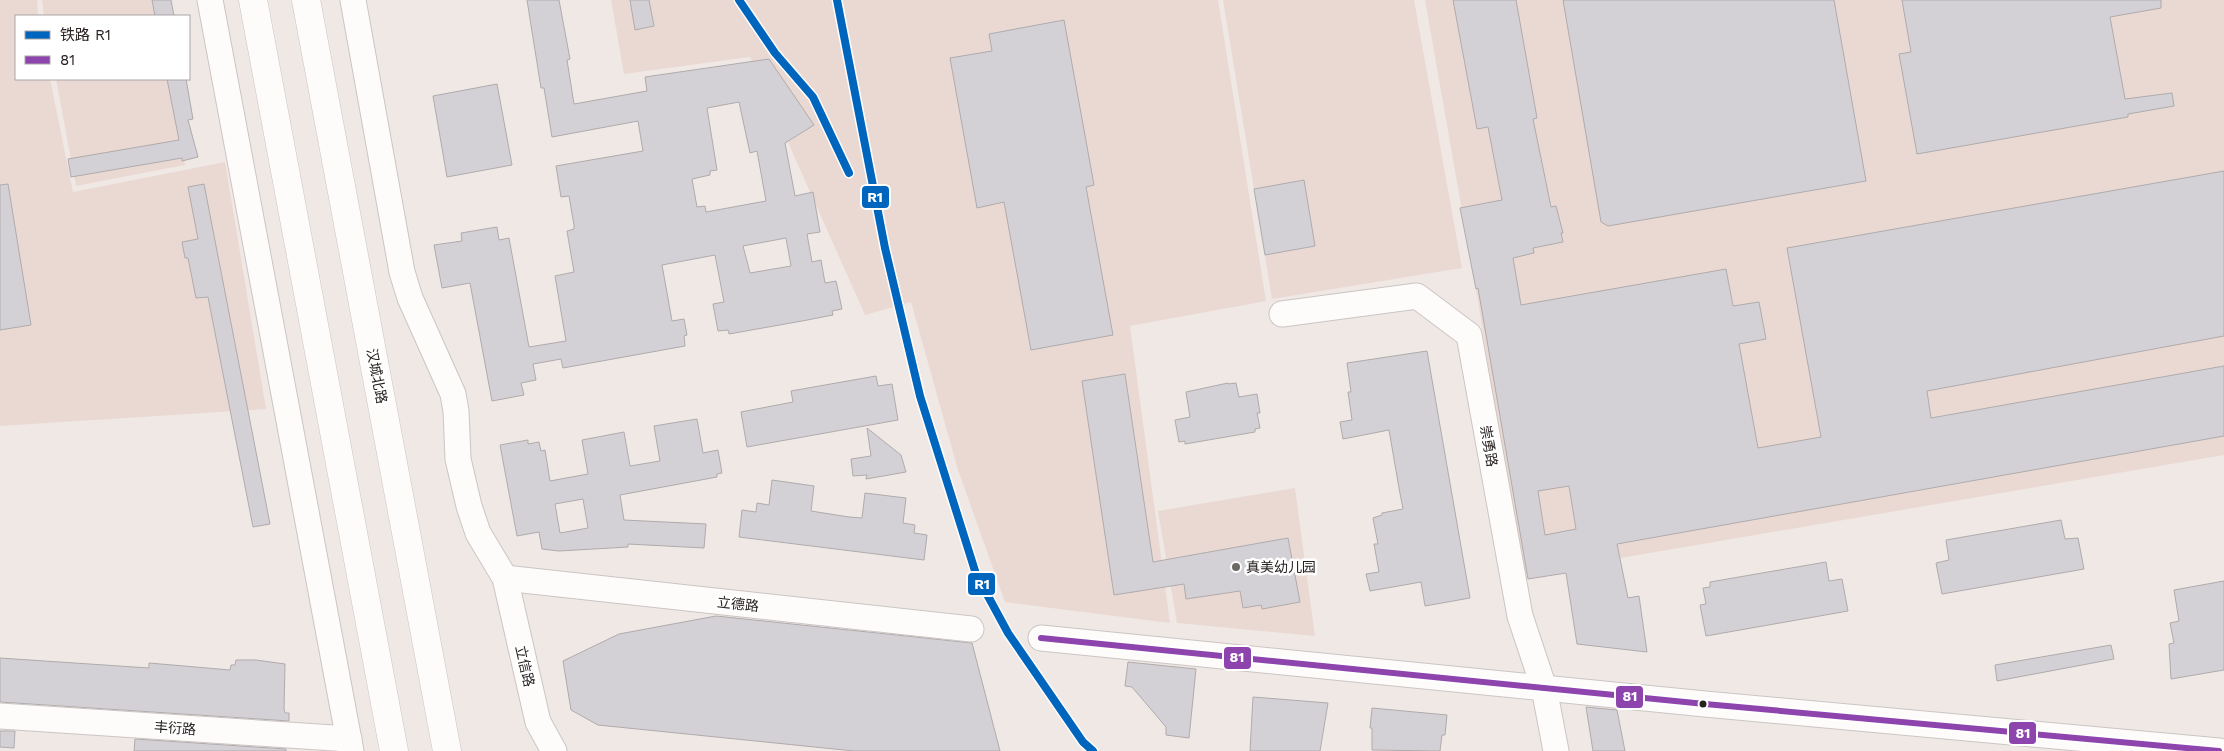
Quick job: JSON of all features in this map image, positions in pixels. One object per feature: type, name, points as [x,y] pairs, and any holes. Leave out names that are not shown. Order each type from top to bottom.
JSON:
[{"type":"main road","points":[[253,0],[394,751]]},
{"type":"main road","name":"汉城北路","points":[[306,0],[447,751]]},
{"type":"street","points":[[210,0],[350,745]]},
{"type":"street","name":"立信路","points":[[352,0],[402,272],[410,298],[453,394],[456,411],[458,459],[469,506],[478,533],[505,578],[538,722],[554,751]]},
{"type":"street","name":"崇勇路","points":[[1282,314],[1417,296],[1469,335],[1520,616],[1544,688],[1556,751]]},
{"type":"street","name":"立德路","points":[[505,578],[971,629]]},
{"type":"street","points":[[1041,638],[1544,688],[2219,751]]},
{"type":"street","name":"丰衍路","points":[[0,716],[350,745]]},
{"type":"shaded area","points":[[0,0],[37,0],[38,15],[15,15],[15,80],[50,80],[73,192],[225,162],[266,409],[0,426]]},
{"type":"shaded area","points":[[42,0],[153,0],[156,15],[44,15]]},
{"type":"shaded area","points":[[611,0],[1218,0],[1266,301],[1130,326],[1170,623],[1005,602],[958,470],[911,302],[865,315],[750,57],[624,74]]},
{"type":"shaded area","points":[[1223,0],[1414,0],[1462,268],[1272,299]]},
{"type":"shaded area","points":[[1425,0],[2224,0],[2224,455],[1521,575],[1480,313]]},
{"type":"shaded area","points":[[56,80],[168,80],[185,165],[76,186]]},
{"type":"shaded area","name":"真美幼儿园","points":[[1295,488],[1315,636],[1177,623],[1158,511]]},
{"type":"building","points":[[152,0],[171,0],[174,15],[155,15]]},
{"type":"building","points":[[527,0],[559,0],[570,59],[567,60],[574,104],[647,91],[645,77],[769,59],[814,125],[785,143],[795,196],[813,192],[820,232],[807,234],[812,262],[821,260],[825,283],[836,281],[842,309],[832,311],[833,315],[729,334],[728,330],[718,331],[713,304],[724,302],[715,255],[662,265],[672,321],[684,319],[687,335],[684,336],[685,346],[563,368],[561,359],[533,364],[536,380],[521,383],[524,395],[492,401],[470,283],[442,288],[434,245],[462,241],[461,233],[497,227],[499,240],[509,238],[529,347],[566,341],[555,276],[574,272],[567,231],[574,229],[574,225],[569,196],[561,197],[556,166],[643,151],[638,121],[552,137],[544,88],[541,88]],"holes":[[[739,102],[750,153],[757,151],[766,201],[706,212],[705,206],[697,207],[692,179],[710,175],[710,171],[717,170],[707,108]],[[786,238],[791,266],[750,273],[743,246]]]},
{"type":"building","points":[[630,0],[649,0],[654,26],[635,30]]},
{"type":"building","points":[[1453,0],[1516,0],[1537,118],[1533,119],[1551,207],[1556,206],[1563,233],[1561,233],[1563,242],[1533,248],[1534,253],[1513,258],[1521,305],[1726,269],[1733,306],[1759,302],[1766,339],[1739,344],[1758,448],[1821,437],[1787,248],[2224,171],[2224,336],[1927,391],[1931,418],[2224,366],[2224,436],[1617,544],[1628,598],[1639,596],[1647,652],[1577,644],[1566,573],[1528,579],[1478,288],[1476,289],[1460,208],[1502,200],[1488,127],[1477,129]],"holes":[[[1569,486],[1576,529],[1545,535],[1538,491]]]},
{"type":"building","points":[[1563,0],[1834,0],[1866,181],[1608,226],[1601,222]]},
{"type":"building","points":[[1902,0],[2161,0],[2161,8],[2110,17],[2125,99],[2172,93],[2174,106],[2128,114],[2128,117],[1917,154],[1899,54],[1911,52]]},
{"type":"building","points":[[1064,20],[1094,185],[1086,187],[1113,335],[1031,350],[1004,202],[977,208],[950,58],[992,51],[989,34]]},
{"type":"building","points":[[167,80],[186,80],[193,119],[188,120],[198,157],[182,161],[182,158],[71,177],[68,159],[179,140]]},
{"type":"building","points":[[497,84],[512,165],[447,177],[433,96]]},
{"type":"building","points":[[1304,180],[1315,246],[1265,255],[1254,189]]},
{"type":"building","points":[[8,184],[31,325],[0,330],[0,185]]},
{"type":"building","points":[[204,184],[270,524],[253,527],[208,297],[196,298],[188,258],[185,258],[182,242],[198,239],[188,187]]},
{"type":"building","points":[[1427,351],[1470,598],[1425,606],[1421,582],[1370,591],[1366,574],[1379,572],[1374,544],[1378,544],[1373,518],[1382,515],[1382,513],[1403,509],[1389,430],[1343,439],[1340,422],[1352,420],[1348,392],[1351,392],[1347,363]]},
{"type":"building","points":[[1125,374],[1153,562],[1288,538],[1300,602],[1262,609],[1261,605],[1243,608],[1240,591],[1186,599],[1184,584],[1114,595],[1082,381]]},
{"type":"building","points":[[876,376],[878,386],[892,384],[898,420],[747,447],[741,412],[793,402],[791,391]]},
{"type":"building","points":[[1236,383],[1239,397],[1257,394],[1260,413],[1257,413],[1260,428],[1255,429],[1255,432],[1185,444],[1185,441],[1179,442],[1175,420],[1190,417],[1186,392]]},
{"type":"building","points":[[697,419],[703,453],[718,450],[722,473],[717,474],[717,477],[620,495],[624,520],[706,524],[704,548],[628,544],[628,547],[559,551],[542,549],[539,532],[517,536],[500,445],[528,440],[528,444],[539,442],[541,451],[545,450],[550,481],[588,474],[582,440],[624,432],[630,466],[660,461],[654,426]],"holes":[[[583,499],[588,528],[560,533],[555,504]]]},
{"type":"building","points":[[867,428],[901,455],[906,472],[866,479],[867,475],[853,476],[851,459],[871,456]]},
{"type":"building","points":[[772,480],[814,486],[811,511],[849,517],[862,518],[865,493],[906,498],[903,523],[915,525],[914,533],[927,535],[924,560],[739,537],[742,510],[756,512],[757,503],[769,505]]},
{"type":"building","points":[[2061,520],[2065,539],[2078,538],[2084,569],[1942,594],[1936,563],[1949,560],[1946,540]]},
{"type":"building","points":[[1826,562],[1829,581],[1842,579],[1848,611],[1706,636],[1700,605],[1706,604],[1703,588],[1710,587],[1710,582]]},
{"type":"building","points":[[2224,581],[2224,670],[2171,679],[2169,644],[2174,643],[2170,623],[2179,621],[2174,590]]},
{"type":"building","points":[[716,616],[972,643],[1000,751],[854,751],[598,725],[571,710],[563,661],[619,634]]},
{"type":"building","points":[[2111,645],[2114,659],[1997,681],[1995,665]]},
{"type":"building","points":[[0,658],[149,668],[149,663],[230,670],[231,665],[235,665],[236,660],[256,660],[285,664],[284,709],[285,713],[289,713],[289,721],[0,702]]},
{"type":"building","points":[[1128,662],[1196,669],[1189,738],[1166,735],[1166,727],[1132,687],[1125,686]]},
{"type":"building","points":[[1253,697],[1328,703],[1320,751],[1250,751]]},
{"type":"building","points":[[1586,707],[1617,710],[1625,751],[1593,751]]},
{"type":"building","points":[[1372,708],[1447,715],[1445,735],[1442,735],[1440,751],[1372,750],[1372,728],[1370,728]]},
{"type":"building","points":[[0,731],[15,731],[14,748],[0,747]]},
{"type":"building","points":[[135,739],[286,749],[286,751],[134,751]]},
{"type":"rail line","name":"R1","points":[[739,0],[775,53],[813,97],[849,173]]},
{"type":"rail line","name":"R1","points":[[837,0],[885,248],[920,396],[976,574],[1008,633],[1083,742],[1093,751]]},
{"type":"transit line","name":"81","points":[[1041,638],[1705,704],[2219,751]]},
{"type":"place","name":"真美幼儿园","points":[[1236,567]]}]
